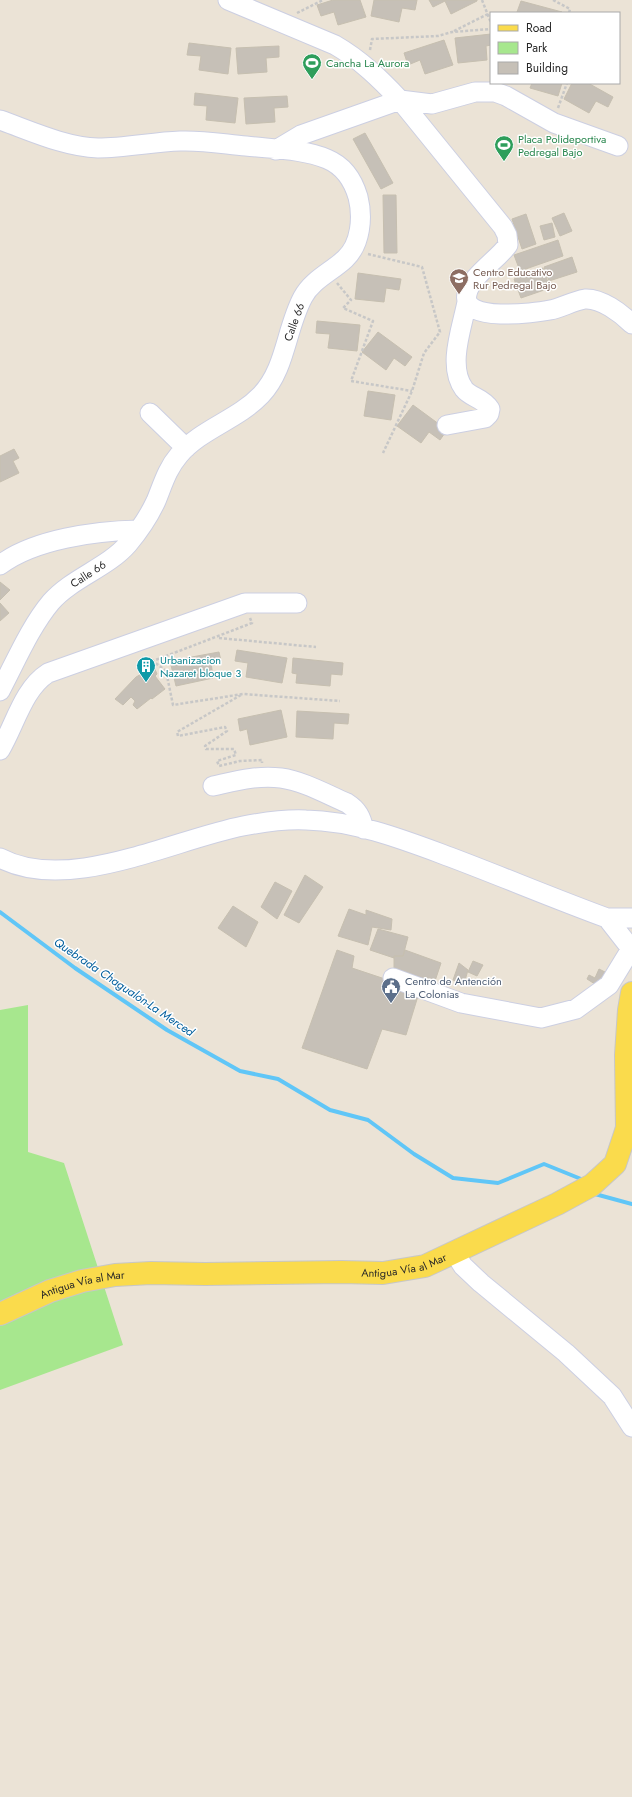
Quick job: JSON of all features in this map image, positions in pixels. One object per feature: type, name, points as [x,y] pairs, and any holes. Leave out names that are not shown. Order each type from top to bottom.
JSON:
[{"type":"main road","name":"Antigua Vía al Mar","points":[[0,1314],[50,1291],[82,1281],[115,1275],[151,1272],[205,1274],[341,1272],[383,1273],[425,1266],[557,1204],[592,1185],[615,1164],[627,1128],[626,1055],[629,1010],[632,992]]},
{"type":"street","points":[[228,0],[335,45],[364,64],[400,100],[503,227],[507,235],[508,246],[474,279],[466,294],[467,302],[456,366],[458,378],[464,390],[485,402],[490,409],[489,414],[485,418],[447,424]]},
{"type":"street","points":[[276,150],[301,135],[400,100],[432,104],[475,92],[495,92],[506,96],[554,123],[618,146]]},
{"type":"street","name":"Calle 66","points":[[0,120],[71,145],[98,148],[181,140],[311,155],[326,159],[338,165],[349,176],[360,206],[360,225],[352,250],[346,258],[328,271],[304,295],[274,376],[262,394],[238,414],[193,441],[186,448],[167,472],[156,501],[127,545],[110,560],[60,593],[48,606],[0,691]]},
{"type":"street","points":[[467,302],[473,308],[482,313],[511,314],[549,310],[585,299],[596,301],[622,314],[632,324]]},
{"type":"street","points":[[150,413],[186,448]]},
{"type":"street","points":[[0,565],[32,549],[51,542],[113,530],[138,530]]},
{"type":"street","points":[[0,750],[30,690],[39,679],[48,673],[245,603],[297,602]]},
{"type":"street","points":[[214,786],[246,778],[263,777],[281,778],[295,782],[347,803],[360,814],[364,829]]},
{"type":"street","points":[[0,858],[21,867],[55,871],[88,867],[242,826],[281,820],[308,820],[392,835],[607,918],[632,918]]},
{"type":"street","points":[[393,978],[461,1003],[541,1018],[576,1009],[609,985],[631,950],[607,918]]},
{"type":"street","points":[[454,1252],[463,1266],[481,1283],[566,1353],[612,1396],[632,1427]]},
{"type":"path","points":[[275,20],[296,13],[323,0]]},
{"type":"path","points":[[482,0],[490,20]]},
{"type":"path","points":[[553,0],[570,9],[568,12]]},
{"type":"path","points":[[364,64],[368,57],[372,39],[438,36],[452,32],[488,14]]},
{"type":"path","points":[[452,32],[490,29]]},
{"type":"path","points":[[554,123],[567,84]]},
{"type":"path","points":[[352,250],[422,267],[440,332],[424,353],[412,391],[383,453]]},
{"type":"path","points":[[328,271],[351,300],[343,308],[373,321],[351,381],[412,391]]},
{"type":"path","points":[[245,603],[252,623],[217,638],[153,661],[166,671],[173,704],[243,694],[340,702]]},
{"type":"path","points":[[217,638],[316,647]]},
{"type":"path","points":[[243,694],[177,732],[178,736],[225,727],[227,731],[205,746],[206,749],[234,749],[236,755],[217,761],[219,766],[262,760],[263,777]]},
{"type":"green space","points":[[28,1005],[28,1152],[64,1163],[123,1345],[0,1390],[0,1010]]},
{"type":"building","points":[[333,0],[360,0],[366,17],[338,25],[334,12],[321,16],[317,5]]},
{"type":"building","points":[[374,0],[417,0],[415,10],[402,8],[399,22],[371,16]]},
{"type":"building","points":[[429,0],[477,1],[451,14],[445,1],[433,7]]},
{"type":"building","points":[[521,1],[562,12],[517,12]]},
{"type":"building","points":[[490,34],[490,45],[486,46],[487,60],[458,63],[455,38]]},
{"type":"building","points":[[444,40],[453,65],[425,74],[420,60],[408,65],[404,53]]},
{"type":"building","points":[[189,43],[231,48],[228,74],[199,70],[201,56],[187,55]]},
{"type":"building","points":[[279,46],[279,57],[266,58],[267,72],[238,74],[236,48]]},
{"type":"building","points":[[532,84],[562,84],[558,96],[530,88]]},
{"type":"building","points":[[572,84],[590,84],[613,97],[608,107],[596,101],[589,113],[564,99]]},
{"type":"building","points":[[195,93],[238,98],[235,123],[206,120],[207,106],[194,105]]},
{"type":"building","points":[[287,96],[288,107],[274,108],[275,122],[246,124],[244,98]]},
{"type":"building","points":[[365,133],[393,183],[381,189],[353,139]]},
{"type":"building","points":[[383,195],[396,195],[397,253],[384,253]]},
{"type":"building","points":[[564,213],[572,231],[560,236],[552,218]]},
{"type":"building","points":[[526,214],[536,244],[522,249],[512,219]]},
{"type":"building","points":[[552,223],[555,237],[544,240],[540,226]]},
{"type":"building","points":[[558,240],[563,256],[520,271],[514,255]]},
{"type":"building","points":[[572,257],[577,272],[549,281],[544,267]]},
{"type":"building","points":[[543,268],[550,288],[521,298],[514,279]]},
{"type":"building","points":[[358,273],[401,279],[399,290],[386,288],[384,302],[355,299]]},
{"type":"building","points":[[317,321],[360,325],[357,351],[328,348],[330,334],[316,333]]},
{"type":"building","points":[[378,332],[412,357],[405,366],[394,358],[386,370],[362,352]]},
{"type":"building","points":[[368,391],[395,395],[391,420],[364,416]]},
{"type":"building","points":[[413,405],[447,430],[440,440],[429,432],[421,443],[397,426]]},
{"type":"building","points":[[14,449],[19,458],[13,461],[19,473],[0,482],[0,456]]},
{"type":"building","points":[[0,582],[10,590],[0,600]]},
{"type":"building","points":[[0,603],[9,613],[0,621]]},
{"type":"building","points":[[237,650],[287,658],[282,683],[246,677],[248,663],[235,661]]},
{"type":"building","points":[[219,652],[221,661],[211,662],[213,678],[176,686],[170,661]]},
{"type":"building","points":[[293,658],[343,663],[342,675],[331,674],[330,686],[296,683],[297,674],[292,673]]},
{"type":"building","name":"Urbanizacion Nazaret bloque 3","points":[[154,667],[157,674],[155,676],[165,689],[137,709],[133,705],[135,701],[131,697],[123,705],[115,699],[136,677]]},
{"type":"building","points":[[281,710],[287,737],[250,745],[247,729],[240,731],[238,719]]},
{"type":"building","points":[[297,711],[349,714],[348,724],[334,723],[333,739],[296,737]]},
{"type":"building","points":[[305,875],[323,887],[299,923],[284,915]]},
{"type":"building","points":[[275,882],[292,891],[277,919],[261,907]]},
{"type":"building","points":[[233,906],[258,922],[246,947],[218,928]]},
{"type":"building","points":[[349,909],[366,915],[366,910],[392,919],[391,930],[372,927],[368,945],[338,936]]},
{"type":"building","points":[[378,929],[408,937],[403,956],[394,956],[394,958],[370,950]]},
{"type":"building","points":[[337,950],[354,956],[352,968],[409,987],[418,996],[406,1035],[382,1029],[367,1069],[302,1048]]},
{"type":"building","points":[[405,950],[441,963],[433,987],[394,973],[394,956],[403,956]]},
{"type":"building","points":[[473,961],[483,965],[477,976],[468,972]]},
{"type":"building","points":[[459,963],[468,970],[464,984],[453,980]]},
{"type":"building","points":[[599,969],[605,972],[598,986],[587,979],[589,975],[595,978]]},
{"type":"waterway","name":"Quebrada Chagualón-La Merced","points":[[0,912],[75,968],[167,1030],[240,1071],[278,1079],[330,1110],[368,1120],[414,1154],[453,1178],[498,1183],[544,1164],[586,1181]]},
{"type":"waterway","name":"Quebrada Chagualón-La Merced","points":[[595,1194],[632,1204]]},
{"type":"place","name":"Cancha La Aurora","points":[[312,80]]},
{"type":"place","name":"Placa Polideportiva Pedregal Bajo","points":[[504,162]]},
{"type":"place","name":"Centro Educativo Rur Pedregal Bajo","points":[[459,295]]},
{"type":"place","name":"Urbanizacion Nazaret bloque 3","points":[[146,683]]},
{"type":"place","name":"Centro de Antención La Colonias","points":[[391,1004]]}]
